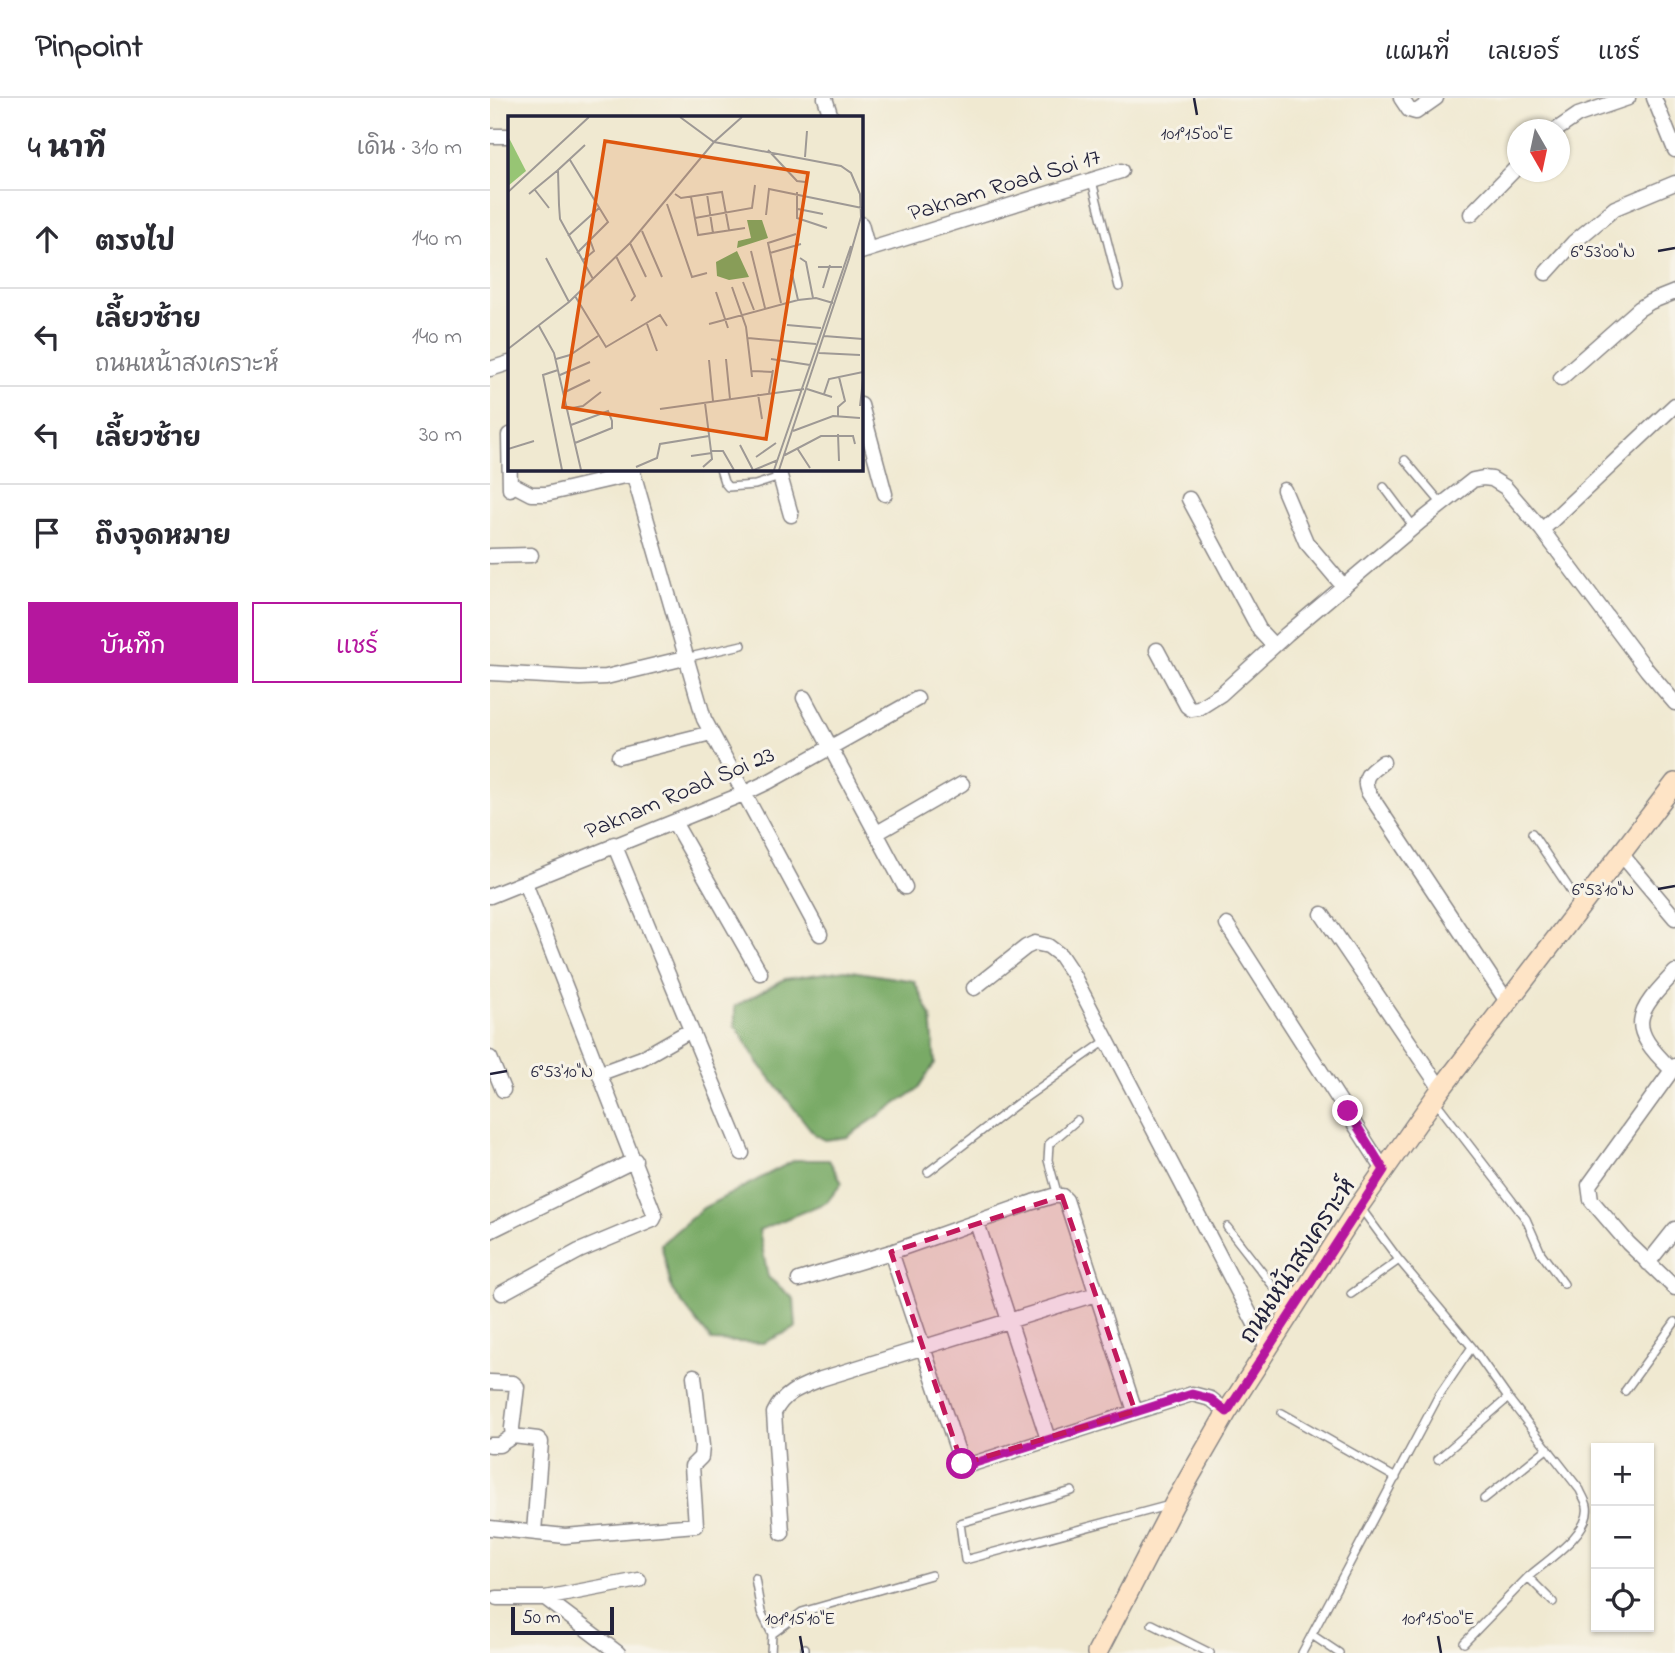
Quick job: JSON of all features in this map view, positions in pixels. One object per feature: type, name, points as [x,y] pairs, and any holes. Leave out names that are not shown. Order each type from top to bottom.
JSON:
[{"type":"main road","name":"ถนนหน้าสงเคราะห์","points":[[1097,1653],[1174,1504],[1227,1412],[1359,1206],[1437,1094],[1675,783]]},
{"type":"street","points":[[825,98],[831,116]]},
{"type":"street","points":[[1401,98],[1409,110],[1416,112],[1436,98]]},
{"type":"street","points":[[1570,120],[1578,115],[1628,98]]},
{"type":"street","points":[[1654,98],[1675,150]]},
{"type":"street","points":[[490,136],[506,136]]},
{"type":"street","name":"Paknam Road Soi 17","points":[[865,251],[1121,171]]},
{"type":"street","points":[[1471,214],[1507,176]]},
{"type":"street","points":[[1546,273],[1574,242],[1615,208],[1675,183]]},
{"type":"street","points":[[1560,378],[1622,321],[1650,302],[1675,292]]},
{"type":"street","points":[[490,369],[508,363]]},
{"type":"street","points":[[1542,530],[1675,405]]},
{"type":"street","points":[[863,412],[885,494]]},
{"type":"street","points":[[510,471],[510,488],[531,494],[546,494],[633,471],[700,706],[743,794],[820,934]]},
{"type":"street","points":[[779,473],[791,515]]},
{"type":"street","points":[[1157,650],[1187,706],[1194,709],[1204,706],[1442,505],[1473,480],[1483,478],[1492,479],[1505,487],[1542,530],[1675,703]]},
{"type":"street","points":[[1284,490],[1303,536],[1344,587]]},
{"type":"street","points":[[1189,499],[1260,631],[1275,646]]},
{"type":"street","points":[[490,556],[531,555]]},
{"type":"street","points":[[490,673],[606,677],[685,658]]},
{"type":"street","points":[[804,698],[905,887]]},
{"type":"street","name":"Paknam Road Soi 23","points":[[490,897],[614,844],[743,794],[917,699]]},
{"type":"street","points":[[619,757],[711,733]]},
{"type":"street","points":[[1382,762],[1365,777],[1364,784],[1368,792],[1508,1003]]},
{"type":"street","points":[[877,833],[962,784]]},
{"type":"street","points":[[674,822],[760,973]]},
{"type":"street","points":[[614,844],[742,1153]]},
{"type":"street","points":[[1622,855],[1675,918]]},
{"type":"street","points":[[502,1293],[579,1251],[653,1220],[655,1212],[525,883]]},
{"type":"street","points":[[1322,914],[1437,1094]]},
{"type":"street","points":[[1227,925],[1384,1170]]},
{"type":"street","points":[[974,988],[1026,947],[1035,943],[1048,946],[1066,963],[1268,1349]]},
{"type":"street","points":[[1675,972],[1646,1002],[1641,1023],[1643,1035],[1653,1052],[1673,1068],[1588,1191],[1591,1200],[1628,1243],[1675,1287]]},
{"type":"street","points":[[601,1073],[642,1058],[691,1030]]},
{"type":"street","points":[[490,1058],[503,1090]]},
{"type":"street","points":[[490,1231],[635,1160]]},
{"type":"street","points":[[799,1280],[1058,1196],[1066,1200],[1135,1411]]},
{"type":"street","points":[[976,1223],[1048,1439]]},
{"type":"street","points":[[1648,1263],[1675,1229]]},
{"type":"street","points":[[891,1252],[962,1464],[969,1465],[1192,1394],[1211,1399],[1227,1412]]},
{"type":"street","points":[[782,1533],[774,1413],[779,1401],[821,1379],[1096,1294]]},
{"type":"street","points":[[490,1528],[565,1536],[696,1525],[692,1466],[701,1457],[702,1446],[694,1376]]},
{"type":"street","points":[[490,1381],[513,1383],[517,1387],[513,1436]]},
{"type":"street","points":[[490,1445],[499,1445],[513,1436],[538,1439],[541,1442],[534,1532]]},
{"type":"street","points":[[498,1598],[545,1598],[639,1580]]},
{"type":"street","points":[[545,1598],[618,1653]]},
{"type":"lane","points":[[1092,180],[1119,287]]},
{"type":"lane","points":[[1405,460],[1442,505]]},
{"type":"lane","points":[[721,471],[728,487],[755,485],[779,473]]},
{"type":"lane","points":[[1384,487],[1415,528]]},
{"type":"lane","points":[[685,658],[742,645]]},
{"type":"lane","points":[[1532,833],[1582,907]]},
{"type":"lane","points":[[928,1172],[1018,1102],[1108,1040]]},
{"type":"lane","points":[[1437,1094],[1526,1219],[1541,1253],[1564,1284]]},
{"type":"lane","points":[[1058,1196],[1048,1160],[1049,1144],[1077,1120]]},
{"type":"lane","points":[[1359,1206],[1399,1260],[1472,1347],[1580,1490],[1587,1505],[1586,1519],[1578,1533],[1528,1577],[1464,1643]]},
{"type":"lane","points":[[1227,1227],[1292,1311]]},
{"type":"lane","points":[[1351,1294],[1399,1260]]},
{"type":"lane","points":[[1625,1391],[1675,1322]]},
{"type":"lane","points":[[1302,1653],[1438,1397],[1472,1347]]},
{"type":"lane","points":[[1438,1459],[1508,1398]]},
{"type":"lane","points":[[1282,1413],[1396,1478]]},
{"type":"lane","points":[[1484,1499],[1548,1448]]},
{"type":"lane","points":[[1072,1491],[960,1523],[965,1560],[1174,1504]]},
{"type":"lane","points":[[772,1634],[802,1612],[931,1575]]},
{"type":"lane","points":[[1528,1577],[1553,1601]]},
{"type":"lane","points":[[755,1578],[761,1612],[772,1634],[771,1653]]},
{"type":"lane","points":[[1152,1624],[1210,1653]]},
{"type":"lane","points":[[1312,1635],[1339,1653]]},
{"type":"highlighted area","points":[[1062,1196],[1135,1411],[962,1464],[891,1252]]},
{"type":"green space","points":[[845,970],[914,981],[931,1016],[935,1063],[918,1089],[847,1137],[825,1140],[815,1135],[757,1061],[735,1025],[735,1006],[785,979]]},
{"type":"green space","points":[[795,1160],[829,1160],[842,1183],[827,1202],[759,1230],[768,1277],[794,1299],[796,1328],[763,1343],[712,1341],[672,1290],[661,1244],[703,1208]]},
{"type":"route","points":[[962,1464],[969,1465],[1192,1394],[1211,1399],[1227,1412],[1384,1170],[1348,1111]]}]
